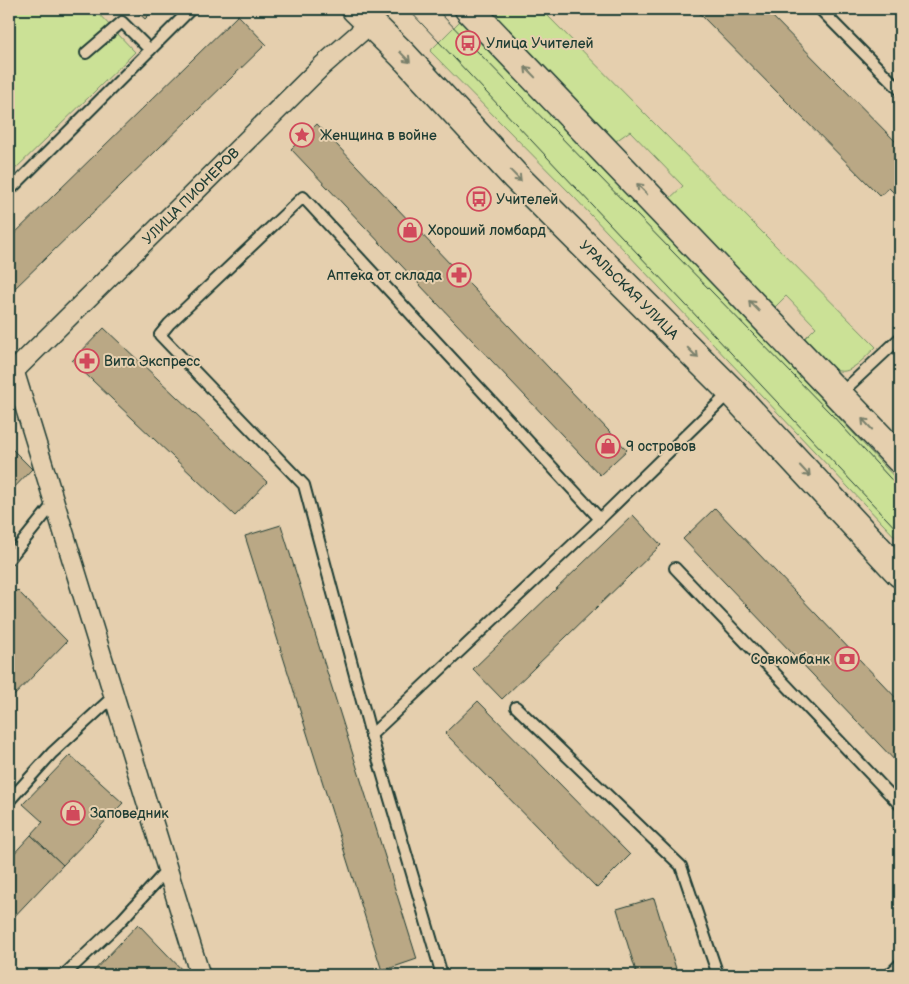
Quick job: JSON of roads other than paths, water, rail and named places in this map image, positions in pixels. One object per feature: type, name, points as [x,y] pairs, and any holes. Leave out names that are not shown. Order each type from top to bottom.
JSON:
[{"type":"main road","points":[[469,9],[900,459]]},
{"type":"main road","name":"УРАЛЬСКАЯ УЛИЦА","points":[[371,13],[403,55],[515,176],[731,391],[900,573]]},
{"type":"street","name":"УЛИЦА ПИОНЕРОВ","points":[[11,369],[322,66],[371,13]]},
{"type":"street","points":[[11,369],[200,975]]},
{"type":"lane","points":[[9,191],[191,9]]},
{"type":"lane","points":[[820,9],[900,90]]},
{"type":"lane","points":[[86,54],[122,22],[150,50]]},
{"type":"lane","points":[[442,975],[371,735],[304,485],[160,335],[169,324],[303,197],[600,519]]},
{"type":"lane","points":[[839,395],[900,338]]},
{"type":"lane","points":[[371,735],[600,519],[731,391]]},
{"type":"lane","points":[[9,559],[54,504]]},
{"type":"lane","points":[[675,568],[900,805]]},
{"type":"lane","points":[[9,801],[52,753],[114,696]]},
{"type":"lane","points":[[516,708],[681,866],[718,975]]},
{"type":"lane","points":[[64,975],[119,923],[168,869]]},
{"type":"lane","points":[[889,975],[900,964]]},
{"type":"tram line","points":[[408,9],[900,533]]},
{"type":"tram line","points":[[436,9],[831,414],[900,489]]},
{"type":"place","name":"Улица Учителей","points":[[468,43]]},
{"type":"place","name":"Женщина в войне","points":[[302,135]]},
{"type":"place","name":"Учителей","points":[[479,199]]},
{"type":"place","name":"Хороший ломбард","points":[[410,230]]},
{"type":"place","name":"Аптека от склада","points":[[459,275]]},
{"type":"place","name":"Вита Экспресс","points":[[87,361]]},
{"type":"place","name":"9 островов","points":[[608,446]]},
{"type":"place","name":"Совкомбанк","points":[[847,659]]},
{"type":"place","name":"Заповедник","points":[[73,813]]}]
